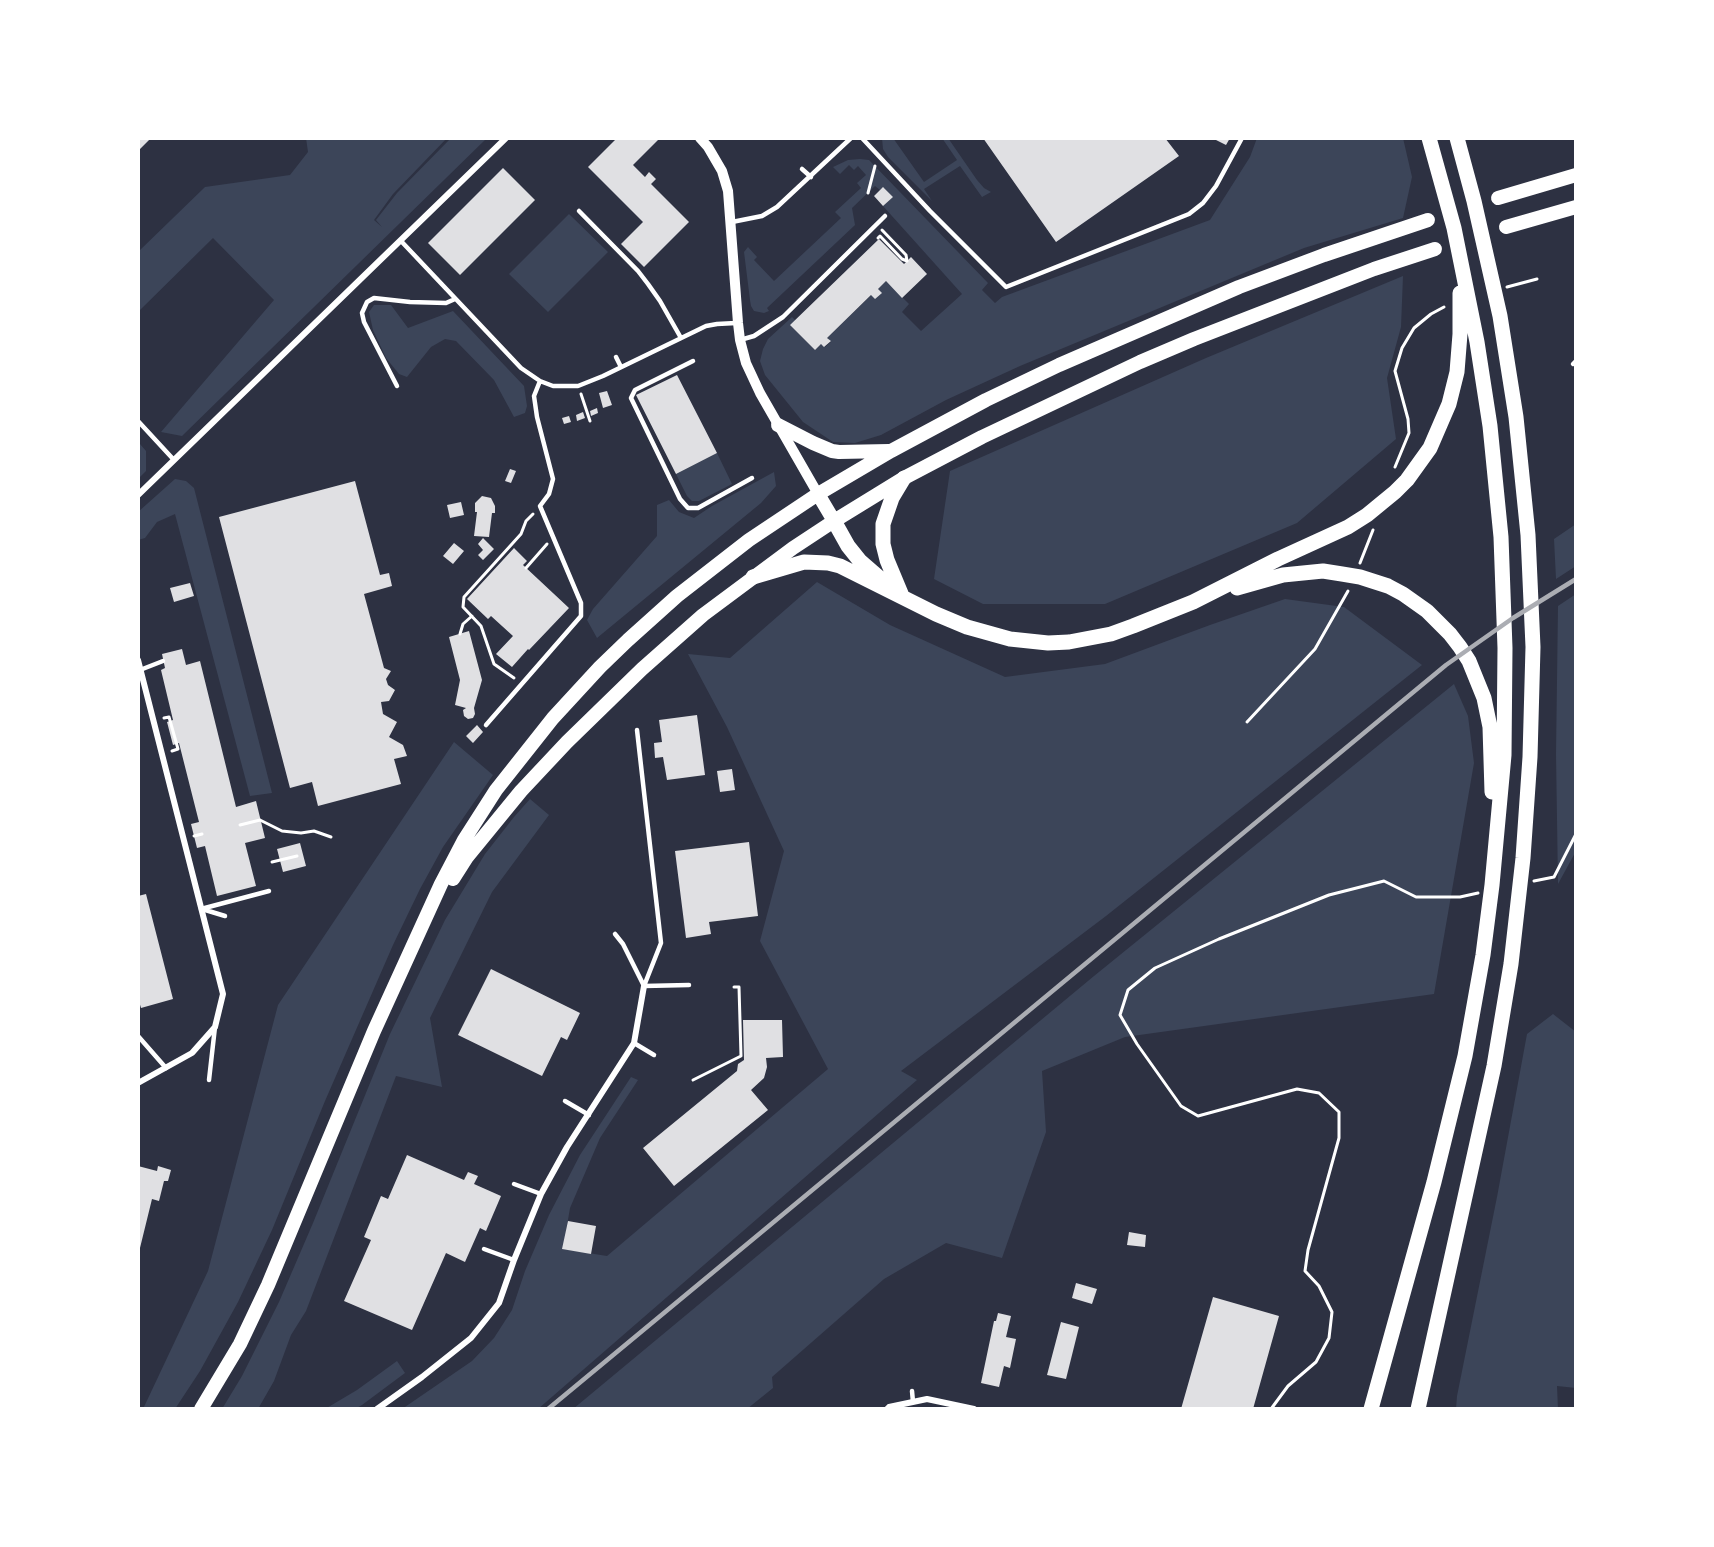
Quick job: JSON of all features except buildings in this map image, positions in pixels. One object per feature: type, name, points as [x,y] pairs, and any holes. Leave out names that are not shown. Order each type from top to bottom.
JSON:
[{"type":"highway","points":[[1429,138],[1454,228],[1477,342],[1490,426],[1501,537],[1505,648],[1504,755],[1486,889]]},
{"type":"highway","points":[[1419,1409],[1494,1066],[1511,964],[1529,768],[1533,647],[1528,535],[1516,417],[1500,316],[1457,138]]},
{"type":"highway","points":[[1193,602],[1348,527],[1375,509],[1407,480],[1430,448],[1449,404],[1457,372],[1460,334],[1460,260]]},
{"type":"highway","points":[[902,596],[887,560],[883,544],[883,524],[892,498],[904,478]]},
{"type":"highway","points":[[834,521],[848,546],[860,561],[902,596]]},
{"type":"highway","points":[[753,577],[804,562],[828,562],[936,614],[989,634],[1048,643],[1069,642],[1111,634],[1193,602],[1254,582],[1283,575],[1323,571],[1360,577],[1388,586],[1427,611],[1450,634],[1469,661],[1484,698],[1490,727],[1492,757],[1483,955],[1465,1056],[1434,1182],[1371,1409]]},
{"type":"main road","points":[[1498,198],[1576,175]]},
{"type":"main road","points":[[1506,227],[1576,207]]},
{"type":"main road","points":[[201,1409],[240,1344],[268,1285],[374,1031],[441,884],[464,840],[496,790],[554,718],[614,654],[677,596],[749,540],[818,494],[891,451],[986,400],[1145,327],[1260,279],[1428,220]]},
{"type":"main road","points":[[410,953],[467,857],[522,791],[567,742],[656,656],[703,615],[793,548],[904,478],[1061,398],[1183,344],[1374,269],[1435,249]]},
{"type":"main road","points":[[778,425],[832,451],[891,451]]},
{"type":"main road","points":[[818,494],[834,521]]},
{"type":"street","points":[[138,495],[506,138]]},
{"type":"street","points":[[700,138],[722,171],[728,191],[738,323],[746,363],[778,425],[818,494]]},
{"type":"street","points":[[138,660],[222,994],[215,1027],[192,1053],[138,1083]]},
{"type":"street","points":[[376,1409],[422,1377],[471,1338],[499,1303],[541,1194],[567,1147],[634,1043],[644,986]]},
{"type":"street","points":[[887,1409],[927,1399],[974,1409]]},
{"type":"lane","points":[[732,222],[762,216],[777,207],[851,138]]},
{"type":"lane","points":[[862,138],[1006,287],[1189,214],[1203,203],[1216,186],[1242,138]]},
{"type":"lane","points":[[821,167],[827,173]]},
{"type":"lane","points":[[802,169],[811,177]]},
{"type":"lane","points":[[579,211],[648,284],[681,338]]},
{"type":"lane","points":[[740,340],[754,336],[783,317],[885,216]]},
{"type":"lane","points":[[401,241],[521,368],[540,381],[553,386],[578,386],[706,326],[738,323]]},
{"type":"lane","points":[[648,284],[654,281]]},
{"type":"lane","points":[[397,386],[364,322],[362,313],[367,302],[374,298],[446,303],[456,299]]},
{"type":"lane","points":[[482,327],[488,321]]},
{"type":"lane","points":[[616,357],[621,367]]},
{"type":"lane","points":[[693,362],[635,390],[631,398],[680,499],[688,508],[698,508],[752,478]]},
{"type":"lane","points":[[486,725],[581,616],[581,603],[540,506],[549,494],[553,479],[534,396],[540,381]]},
{"type":"lane","points":[[138,421],[174,460]]},
{"type":"lane","points":[[141,670],[164,661]]},
{"type":"lane","points":[[636,730],[661,942],[644,986]]},
{"type":"lane","points":[[201,909],[269,891]]},
{"type":"lane","points":[[201,909],[225,916]]},
{"type":"lane","points":[[615,934],[623,944],[644,986]]},
{"type":"lane","points":[[644,986],[689,986]]},
{"type":"lane","points":[[209,1080],[215,1027]]},
{"type":"lane","points":[[138,1036],[166,1068]]},
{"type":"lane","points":[[634,1043],[654,1055]]},
{"type":"lane","points":[[565,1101],[589,1114]]},
{"type":"lane","points":[[514,1184],[541,1194]]},
{"type":"lane","points":[[484,1249],[514,1260]]},
{"type":"lane","points":[[912,1391],[914,1402]]},
{"type":"path","points":[[868,193],[879,157]]},
{"type":"path","points":[[864,237],[871,244],[880,236],[902,259],[907,261],[906,255],[877,225]]},
{"type":"path","points":[[578,386],[590,420]]},
{"type":"path","points":[[522,685],[495,664],[481,626],[463,607],[464,597],[521,534],[526,521],[540,506]]},
{"type":"path","points":[[526,568],[555,538]]},
{"type":"path","points":[[481,577],[486,577]]},
{"type":"path","points":[[460,634],[464,624],[472,616]]},
{"type":"path","points":[[169,717],[178,749]]},
{"type":"path","points":[[240,825],[260,820],[282,831],[301,833],[314,831],[331,837]]},
{"type":"path","points":[[1534,881],[1554,878],[1576,834]]},
{"type":"path","points":[[272,862],[297,856]]},
{"type":"path","points":[[1271,1409],[1288,1386],[1316,1362],[1329,1338],[1332,1312],[1318,1286],[1305,1271],[1308,1250],[1339,1138],[1339,1112],[1319,1093],[1297,1089],[1198,1116],[1181,1106],[1137,1044],[1120,1015],[1128,990],[1155,968],[1219,939],[1329,895],[1384,881],[1416,897],[1460,897],[1486,889]]},
{"type":"path","points":[[693,1080],[741,1056],[739,987],[734,987]]},
{"type":"path","points":[[731,1061],[738,1064]]},
{"type":"shaded area","points":[[306,138],[447,138],[393,194],[374,220],[382,227],[376,220],[397,193],[451,138],[487,138],[182,436],[161,432],[274,300],[213,238],[138,312],[138,252],[205,187],[290,175],[308,152]]},
{"type":"shaded area","points":[[882,138],[893,138],[924,182],[957,160],[942,138],[948,138],[977,180],[991,192],[982,197],[960,166],[924,189],[932,201],[888,157],[883,149]]},
{"type":"shaded area","points":[[1257,138],[1403,138],[1412,177],[1403,218],[1304,248],[1020,366],[946,400],[881,435],[855,443],[833,442],[803,422],[765,375],[760,361],[763,349],[768,339],[792,317],[796,321],[791,326],[815,350],[821,344],[825,347],[831,342],[827,338],[886,281],[909,304],[902,312],[921,331],[962,294],[883,206],[892,197],[884,188],[880,190],[875,186],[852,208],[855,225],[767,308],[769,311],[764,313],[754,311],[751,306],[744,252],[748,247],[757,257],[754,260],[774,281],[841,218],[835,212],[861,188],[857,183],[866,175],[858,166],[854,170],[849,165],[840,174],[833,167],[848,160],[869,160],[988,283],[982,290],[995,303],[1002,297],[1210,220],[1250,157]]},
{"type":"shaded area","points":[[569,214],[608,252],[548,312],[509,274]]},
{"type":"shaded area","points":[[1403,276],[1401,327],[1387,378],[1396,439],[1297,523],[1105,604],[983,604],[934,579],[950,471],[1206,358]]},
{"type":"shaded area","points":[[374,305],[391,305],[408,328],[453,311],[524,386],[527,406],[525,413],[514,417],[494,380],[456,341],[445,339],[431,347],[407,377],[399,374],[386,358],[373,330],[369,312]]},
{"type":"shaded area","points":[[140,444],[146,451],[146,471],[138,479],[138,446]]},
{"type":"shaded area","points":[[717,453],[732,484],[699,501],[692,501],[676,474]]},
{"type":"shaded area","points":[[774,472],[776,486],[761,503],[597,638],[587,620],[593,609],[657,536],[657,505],[669,500],[679,512],[694,518]]},
{"type":"shaded area","points":[[175,479],[186,481],[194,488],[272,793],[250,796],[175,514],[157,522],[145,538],[138,540],[138,512]]},
{"type":"shaded area","points":[[1576,524],[1576,566],[1556,579],[1554,539]]},
{"type":"shaded area","points":[[817,582],[890,625],[1005,677],[1105,664],[1285,599],[1344,607],[1422,665],[1106,916],[901,1071],[917,1080],[538,1409],[402,1409],[472,1361],[494,1338],[512,1310],[525,1271],[549,1215],[580,1155],[631,1077],[638,1080],[600,1138],[570,1208],[563,1249],[607,1256],[828,1069],[760,941],[784,851],[727,727],[688,654],[730,658]]},
{"type":"shaded area","points":[[1576,594],[1576,851],[1558,884],[1556,754],[1558,606]]},
{"type":"shaded area","points":[[1454,684],[1468,716],[1474,763],[1434,994],[1125,1037],[1042,1071],[1046,1132],[1002,1258],[946,1243],[884,1279],[772,1377],[773,1388],[747,1409],[573,1409],[1094,976]]},
{"type":"shaded area","points":[[454,742],[493,775],[443,847],[420,889],[325,1101],[272,1230],[238,1302],[200,1371],[175,1409],[143,1409],[208,1271],[278,1005]]},
{"type":"shaded area","points":[[530,799],[549,815],[492,892],[430,1018],[442,1087],[396,1076],[306,1311],[291,1335],[274,1381],[258,1409],[222,1409],[242,1376],[279,1302],[390,1034],[445,920],[485,854]]},
{"type":"shaded area","points":[[1553,1014],[1576,1032],[1576,1179],[1574,1182],[1576,1388],[1557,1386],[1558,1409],[1456,1409],[1527,1034]]},
{"type":"shaded area","points":[[397,1361],[405,1373],[362,1405],[355,1409],[325,1409],[357,1390]]},
{"type":"railway","points":[[548,1409],[1446,665],[1513,618],[1576,579]]}]
